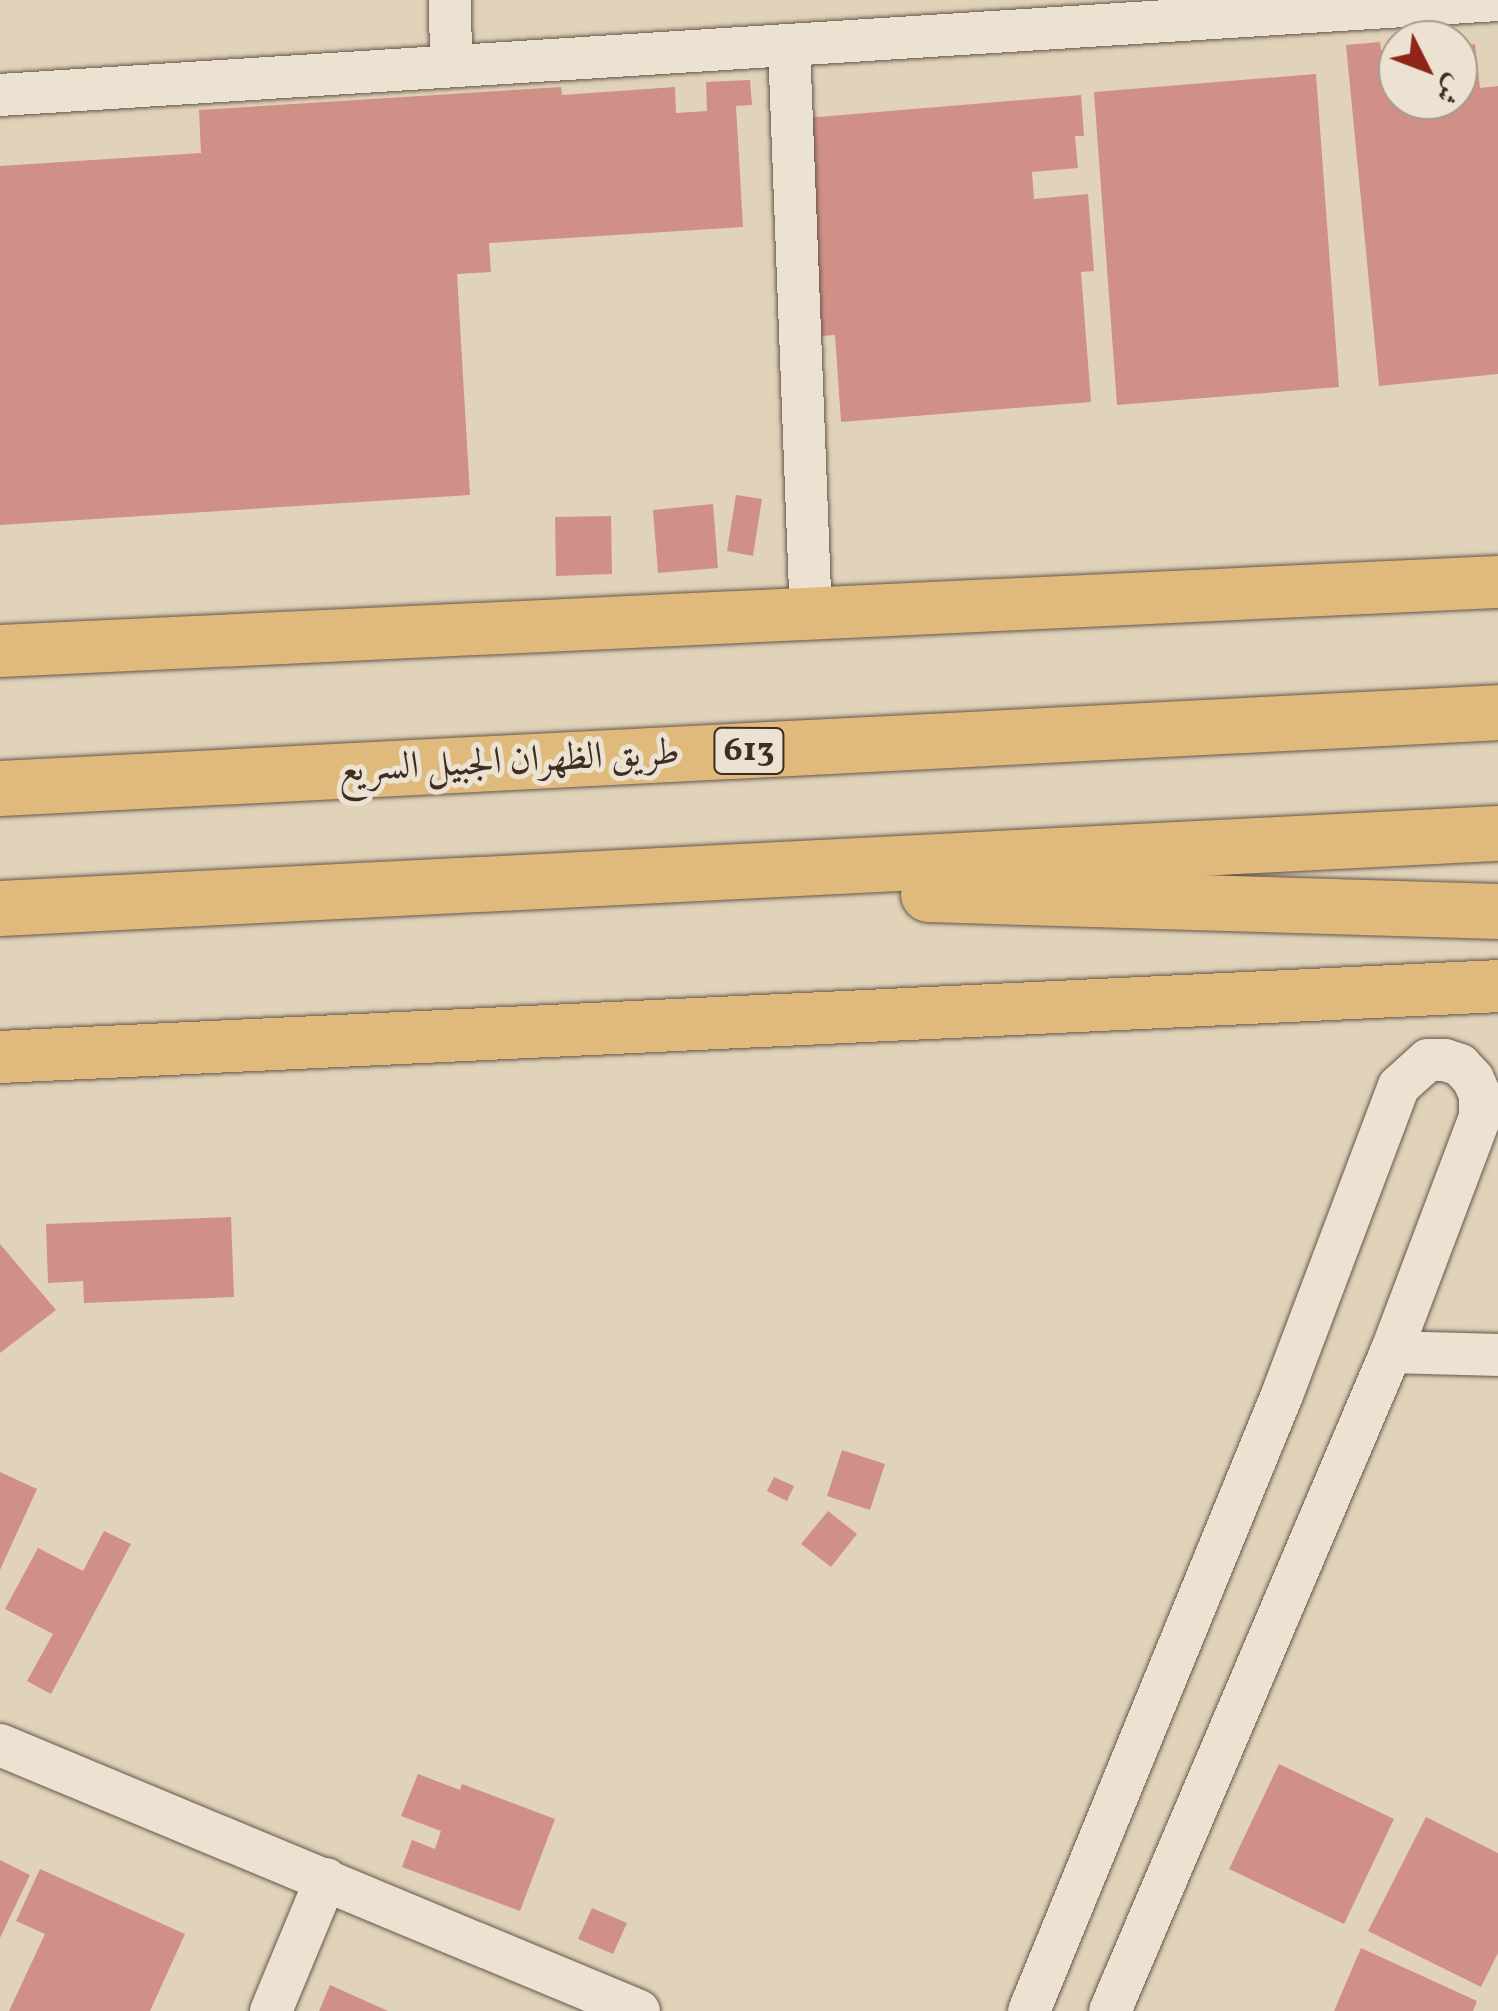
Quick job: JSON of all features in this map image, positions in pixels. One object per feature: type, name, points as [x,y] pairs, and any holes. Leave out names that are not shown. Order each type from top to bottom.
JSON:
[{"type":"highway","name":"طريق الظهران الجبيل السريع","points":[[0,788],[1498,712]]},
{"type":"highway","points":[[0,908],[1498,834]]},
{"type":"highway","points":[[515,882],[1498,911]]},
{"type":"main road","points":[[0,652],[1498,582]]},
{"type":"main road","points":[[0,1057],[1498,986]]},
{"type":"street","points":[[450,0],[452,66]]},
{"type":"street","points":[[0,95],[789,45],[887,20],[1498,0]]},
{"type":"street","points":[[789,45],[811,617]]},
{"type":"street","points":[[1028,2011],[1282,1394],[1399,1086],[1428,1060],[1445,1060],[1460,1066],[1472,1079],[1480,1095],[1480,1117],[1391,1352],[1110,2011]]},
{"type":"street","points":[[1391,1352],[1498,1355]]},
{"type":"street","points":[[0,1746],[639,2011]]},
{"type":"street","points":[[271,2011],[326,1878]]},
{"type":"building","points":[[1378,42],[1378,120],[1478,120],[1478,70],[1480,88],[1498,86],[1498,374],[1379,386],[1346,45]]},
{"type":"building","points":[[1316,74],[1339,387],[1117,405],[1094,92]]},
{"type":"building","points":[[750,80],[752,105],[736,106],[743,227],[489,243],[491,272],[457,274],[470,495],[0,525],[0,166],[201,153],[199,110],[561,87],[562,95],[675,87],[676,113],[707,111],[706,82]]},
{"type":"building","points":[[1081,95],[1084,136],[1075,136],[1078,168],[1032,172],[1034,199],[1088,194],[1094,271],[1081,272],[1091,402],[841,422],[835,335],[822,336],[806,118]]},
{"type":"building","points":[[736,495],[762,499],[753,556],[727,551]]},
{"type":"building","points":[[713,504],[718,568],[658,573],[653,510]]},
{"type":"building","points":[[611,516],[612,574],[556,576],[555,517]]},
{"type":"building","points":[[231,1217],[234,1297],[84,1303],[83,1281],[48,1283],[46,1224]]},
{"type":"building","points":[[0,1244],[56,1310],[0,1353]]},
{"type":"building","points":[[842,1450],[885,1464],[870,1510],[827,1496]]},
{"type":"building","points":[[0,1472],[37,1489],[0,1570]]},
{"type":"building","points":[[774,1477],[794,1486],[787,1501],[767,1491]]},
{"type":"building","points":[[828,1511],[857,1534],[831,1567],[801,1544]]},
{"type":"building","points":[[104,1531],[131,1544],[51,1694],[27,1681],[53,1634],[5,1609],[38,1548],[83,1571]]},
{"type":"building","points":[[1279,1764],[1394,1819],[1344,1924],[1229,1869]]},
{"type":"building","points":[[418,1774],[460,1790],[462,1784],[555,1819],[520,1911],[402,1867],[412,1840],[435,1849],[441,1831],[401,1816]]},
{"type":"building","points":[[1426,1817],[1498,1853],[1498,1953],[1481,1987],[1368,1931]]},
{"type":"building","points":[[0,1860],[30,1875],[0,1938]]},
{"type":"building","points":[[40,1869],[185,1934],[150,2011],[9,2011],[45,1934],[16,1921]]},
{"type":"building","points":[[592,1908],[627,1923],[613,1954],[578,1939]]},
{"type":"building","points":[[1361,1948],[1477,2001],[1473,2011],[1334,2011]]},
{"type":"building","points":[[330,1985],[388,2011],[319,2011]]}]
